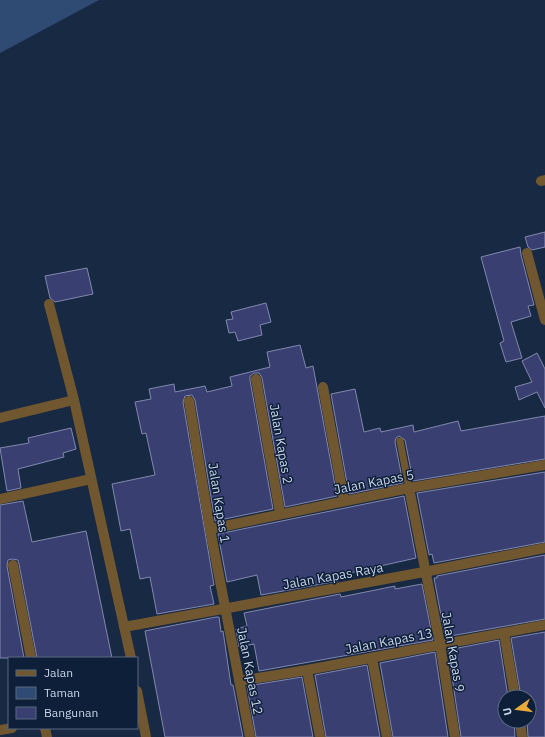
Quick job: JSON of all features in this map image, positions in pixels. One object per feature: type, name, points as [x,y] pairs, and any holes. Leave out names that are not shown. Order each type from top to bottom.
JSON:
[{"type":"street","points":[[527,253],[545,320]]},
{"type":"street","points":[[49,304],[74,400],[131,657]]},
{"type":"street","name":"Jalan Kapas 2","points":[[256,379],[280,514]]},
{"type":"street","points":[[323,387],[344,500]]},
{"type":"street","points":[[0,418],[74,400]]},
{"type":"street","name":"Jalan Kapas 1","points":[[189,401],[225,609]]},
{"type":"street","name":"Jalan Kapas 5","points":[[210,529],[344,500],[545,466]]},
{"type":"street","points":[[0,499],[91,479]]},
{"type":"street","name":"Jalan Kapas 9","points":[[409,488],[424,572],[440,644],[455,737]]},
{"type":"street","name":"Jalan Kapas Raya","points":[[124,627],[424,572],[545,548]]},
{"type":"street","points":[[13,565],[31,657]]},
{"type":"street","name":"Jalan Kapas 12","points":[[225,609],[250,737]]},
{"type":"street","name":"Jalan Kapas 13","points":[[239,681],[307,670],[545,625]]},
{"type":"street","points":[[504,633],[514,689]]},
{"type":"street","points":[[372,658],[387,737]]},
{"type":"street","points":[[307,670],[320,737]]},
{"type":"street","points":[[138,696],[146,737]]},
{"type":"lane","points":[[400,442],[409,488]]},
{"type":"green space","points":[[0,0],[99,0],[0,53]]},
{"type":"building","points":[[545,232],[545,247],[532,250],[528,247],[525,237]]},
{"type":"building","points":[[520,247],[534,305],[528,306],[531,316],[511,322],[522,358],[506,362],[500,343],[504,341],[481,257]]},
{"type":"building","points":[[87,268],[93,294],[55,302],[50,298],[45,276]]},
{"type":"building","points":[[266,303],[271,322],[260,325],[262,335],[238,341],[235,332],[229,333],[226,320],[233,319],[231,312]]},
{"type":"building","points":[[300,345],[306,368],[313,366],[337,496],[285,507],[262,378],[259,373],[254,373],[250,376],[250,380],[273,509],[215,521],[195,400],[192,395],[185,396],[183,402],[214,585],[210,586],[214,604],[157,614],[150,577],[140,579],[130,529],[121,531],[112,484],[155,475],[146,433],[142,434],[135,402],[151,399],[149,389],[174,384],[175,392],[205,386],[207,392],[232,386],[230,377],[270,367],[267,352]]},
{"type":"building","points":[[537,353],[545,369],[545,408],[537,392],[519,400],[515,387],[532,382],[522,361]]},
{"type":"building","points":[[355,389],[364,432],[380,428],[381,432],[413,425],[414,432],[458,421],[461,431],[545,416],[545,459],[413,481],[405,440],[399,436],[396,438],[395,442],[403,483],[349,494],[331,394]]},
{"type":"building","points":[[71,428],[76,449],[63,453],[64,457],[18,469],[21,488],[7,491],[0,448],[29,443],[28,438]]},
{"type":"building","points":[[545,472],[545,542],[434,563],[432,554],[429,555],[417,493]]},
{"type":"building","points":[[404,496],[416,558],[336,576],[338,581],[261,595],[257,575],[227,582],[218,534]]},
{"type":"building","points":[[23,501],[32,542],[86,531],[112,657],[37,657],[18,560],[12,559],[8,560],[7,566],[24,657],[0,658],[0,505]]},
{"type":"building","points":[[545,555],[545,619],[445,637],[434,578],[437,578],[437,576]]},
{"type":"building","points":[[422,584],[433,640],[259,671],[254,644],[239,647],[236,629],[247,626],[244,613],[340,594],[341,597],[395,586],[395,589]]},
{"type":"building","points":[[219,617],[221,632],[223,631],[231,685],[233,685],[243,737],[165,737],[145,631]]},
{"type":"building","points":[[545,632],[545,737],[528,737],[528,729],[537,729],[537,689],[520,689],[511,638]]},
{"type":"building","points":[[499,640],[507,689],[497,689],[497,729],[514,729],[515,737],[461,737],[448,650]]},
{"type":"building","points":[[435,652],[448,737],[393,737],[380,663]]},
{"type":"building","points":[[367,665],[380,737],[326,737],[315,675]]},
{"type":"building","points":[[302,677],[313,737],[256,737],[247,686]]}]
